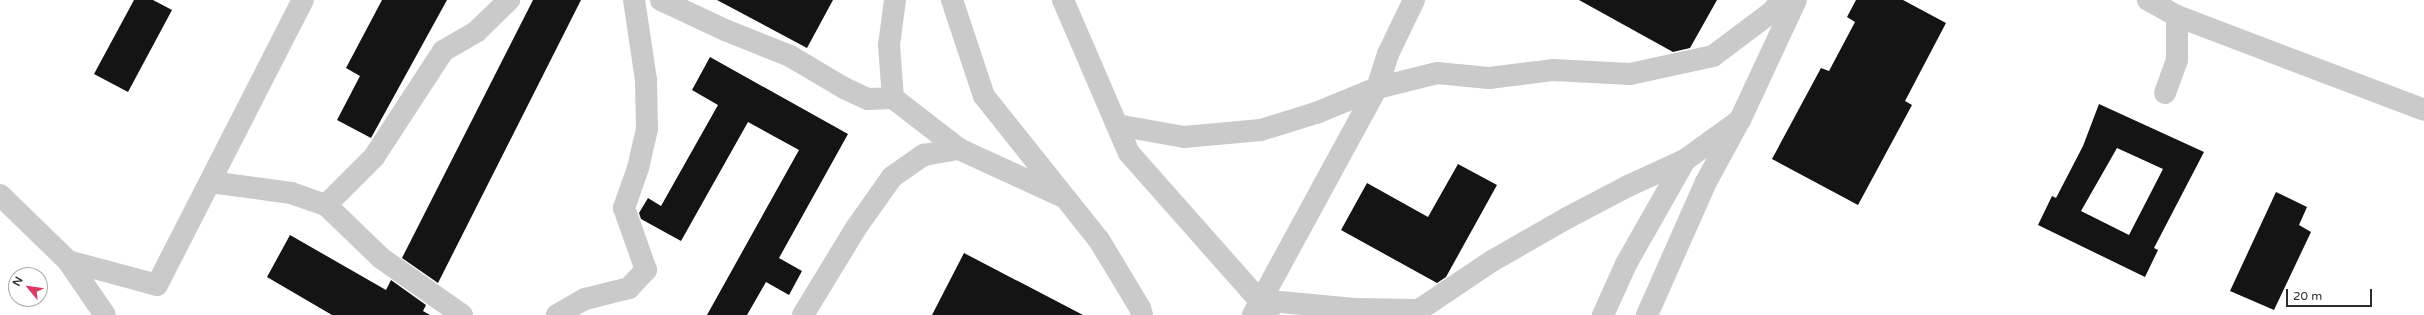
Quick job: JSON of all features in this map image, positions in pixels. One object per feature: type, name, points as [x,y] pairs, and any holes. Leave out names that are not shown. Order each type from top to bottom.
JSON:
[{"type":"street","points":[[68,261],[157,285],[303,0]]},
{"type":"street","points":[[326,205],[374,157],[443,51],[477,31],[509,0]]},
{"type":"street","points":[[557,315],[586,299],[629,288],[646,270],[624,208],[638,168],[647,129],[646,80],[634,0]]},
{"type":"street","points":[[661,0],[725,30],[790,56],[844,88],[868,99],[893,98],[959,149],[1065,198]]},
{"type":"street","points":[[893,98],[889,45],[895,0]]},
{"type":"street","points":[[952,0],[984,96],[1099,240],[1140,308],[1142,315]]},
{"type":"street","points":[[1063,0],[1129,153],[1256,308],[1286,315]]},
{"type":"street","points":[[1256,308],[1377,88],[1388,54],[1414,0]]},
{"type":"street","points":[[1117,125],[1184,137],[1261,130],[1316,114],[1377,88],[1437,73],[1489,78],[1553,70],[1630,74],[1713,56],[1772,11],[1781,0]]},
{"type":"street","points":[[1647,315],[1706,182],[1740,120],[1796,0]]},
{"type":"street","points":[[2148,0],[2177,16],[2424,110]]},
{"type":"street","points":[[2165,93],[2177,60],[2177,16]]},
{"type":"street","points":[[1256,308],[1419,310],[1492,261],[1553,226],[1628,186],[1685,160],[1740,120]]},
{"type":"street","points":[[803,315],[856,228],[892,177],[924,155],[959,149]]},
{"type":"street","points":[[1603,315],[1626,264],[1685,160]]},
{"type":"street","points":[[210,182],[291,193],[326,205],[381,258],[462,315]]},
{"type":"street","points":[[0,195],[68,261],[105,315]]},
{"type":"building","points":[[134,0],[153,0],[172,10],[128,92],[94,74]]},
{"type":"building","points":[[382,0],[447,0],[371,138],[337,120],[360,76],[346,68]]},
{"type":"building","points":[[533,0],[581,0],[438,283],[402,258]]},
{"type":"building","points":[[717,0],[833,0],[807,48]]},
{"type":"building","points":[[1579,0],[1717,0],[1690,48],[1673,52]]},
{"type":"building","points":[[1856,0],[1903,0],[1946,23],[1905,101],[1912,105],[1858,205],[1772,159],[1821,68],[1829,71],[1855,22],[1847,17]]},
{"type":"building","points":[[710,57],[848,134],[779,258],[802,271],[789,295],[766,282],[747,315],[707,315],[799,150],[748,122],[681,241],[641,219],[639,213],[648,198],[661,206],[718,105],[692,90]]},
{"type":"building","points":[[2099,104],[2204,152],[2154,248],[2158,250],[2145,277],[2038,225],[2052,196],[2056,198],[2083,146]],"holes":[[[2117,148],[2163,169],[2129,235],[2081,211]]]},
{"type":"building","points":[[1458,164],[1497,185],[1446,277],[1437,283],[1341,230],[1367,183],[1428,217]]},
{"type":"building","points":[[2276,192],[2307,207],[2299,225],[2311,232],[2274,310],[2230,291]]},
{"type":"building","points":[[290,235],[386,290],[391,280],[426,305],[423,311],[430,315],[332,315],[267,277]]},
{"type":"building","points":[[964,253],[1083,315],[932,315]]}]
